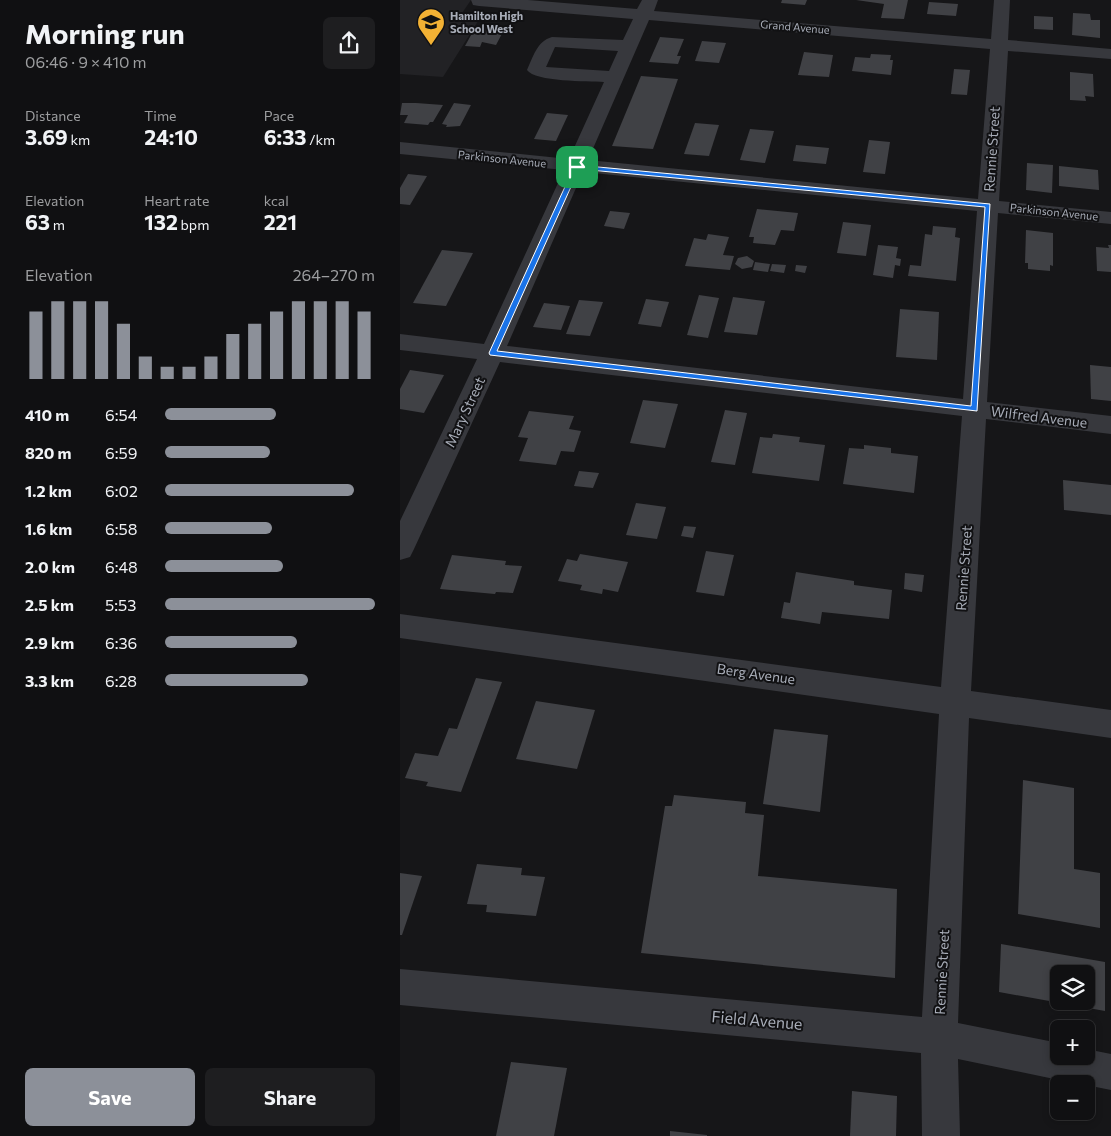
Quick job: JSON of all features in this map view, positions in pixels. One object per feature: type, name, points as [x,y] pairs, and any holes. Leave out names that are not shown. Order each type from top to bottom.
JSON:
[{"type":"street","name":"Rennie Street","points":[[940,1136],[939,1037],[955,701],[1002,0]]},
{"type":"street","name":"Grand Avenue","points":[[478,1],[647,7],[1111,54]]},
{"type":"street","name":"Mary Street","points":[[400,549],[577,167],[647,7]]},
{"type":"street","points":[[616,77],[540,72],[536,70],[548,44],[552,42],[630,46]]},
{"type":"street","name":"Parkinson Avenue","points":[[400,148],[577,167],[1111,218]]},
{"type":"street","name":"Wilfred Avenue","points":[[400,342],[1111,425]]},
{"type":"street","name":"Berg Avenue","points":[[400,626],[1111,724]]},
{"type":"street","name":"Field Avenue","points":[[400,987],[939,1037],[1111,1072]]},
{"type":"shaded area","name":"Hamilton High School West","points":[[400,0],[471,0],[460,16],[480,18],[443,77],[400,74]]},
{"type":"building","points":[[782,0],[807,0],[805,5],[781,3]]},
{"type":"building","points":[[856,0],[908,0],[904,19],[881,18],[884,4]]},
{"type":"building","points":[[929,2],[958,4],[956,16],[927,14]]},
{"type":"building","points":[[1073,13],[1090,14],[1091,20],[1100,20],[1100,38],[1072,35]]},
{"type":"building","points":[[1034,16],[1053,17],[1053,30],[1034,29]]},
{"type":"building","points":[[488,25],[499,25],[498,28],[505,28],[496,45],[482,42],[480,47],[465,46],[476,26],[487,27]]},
{"type":"building","points":[[660,37],[684,39],[677,56],[681,56],[678,64],[649,62]]},
{"type":"building","points":[[702,41],[726,43],[719,63],[695,61]]},
{"type":"building","points":[[804,52],[833,55],[829,77],[798,75]]},
{"type":"building","points":[[871,54],[891,55],[890,60],[893,60],[891,75],[852,71],[855,57],[870,58]]},
{"type":"building","points":[[954,69],[970,70],[967,95],[951,94]]},
{"type":"building","points":[[1070,72],[1093,74],[1094,97],[1085,96],[1086,101],[1070,100]]},
{"type":"building","points":[[641,76],[678,79],[653,149],[612,146]]},
{"type":"building","points":[[402,103],[443,105],[433,122],[430,122],[428,125],[404,123],[408,115],[400,115]]},
{"type":"building","points":[[454,103],[471,105],[460,126],[446,127],[447,125],[442,124]]},
{"type":"building","points":[[547,113],[568,115],[556,141],[534,139]]},
{"type":"building","points":[[695,123],[719,125],[709,156],[684,154]]},
{"type":"building","points":[[750,129],[774,131],[765,163],[740,160]]},
{"type":"building","points":[[869,140],[890,142],[885,174],[863,172]]},
{"type":"building","points":[[796,145],[829,148],[826,164],[793,161]]},
{"type":"building","points":[[1027,163],[1053,165],[1052,193],[1026,190]]},
{"type":"building","points":[[1059,166],[1098,170],[1099,190],[1059,186]]},
{"type":"building","points":[[408,174],[427,176],[410,205],[400,204],[400,188]]},
{"type":"building","points":[[757,209],[798,213],[794,231],[781,230],[775,245],[753,243],[754,237],[749,237]]},
{"type":"building","points":[[610,211],[630,213],[624,229],[604,226]]},
{"type":"building","points":[[843,222],[871,225],[866,256],[837,253]]},
{"type":"building","points":[[933,226],[956,228],[955,237],[960,238],[956,281],[908,276],[910,265],[921,266],[925,234],[932,235]]},
{"type":"building","points":[[1026,230],[1053,233],[1053,266],[1050,265],[1050,271],[1028,269],[1028,263],[1025,263]]},
{"type":"building","points":[[708,234],[729,237],[723,255],[734,256],[730,270],[685,266],[694,238],[706,240]]},
{"type":"building","points":[[878,245],[898,247],[896,258],[901,259],[900,266],[895,265],[893,278],[873,275]]},
{"type":"building","points":[[1108,245],[1111,245],[1111,272],[1097,271],[1096,247],[1109,248]]},
{"type":"building","points":[[442,250],[473,253],[446,306],[413,303]]},
{"type":"building","points":[[747,256],[754,261],[752,267],[742,269],[735,264],[738,258]]},
{"type":"building","points":[[755,262],[770,264],[768,272],[753,270]]},
{"type":"building","points":[[772,264],[786,265],[784,273],[770,271]]},
{"type":"building","points":[[796,265],[807,266],[805,273],[795,271]]},
{"type":"building","points":[[699,295],[719,298],[708,338],[687,335]]},
{"type":"building","points":[[733,297],[765,301],[757,335],[724,332]]},
{"type":"building","points":[[646,299],[669,302],[661,327],[638,324]]},
{"type":"building","points":[[579,300],[603,302],[590,336],[566,334]]},
{"type":"building","points":[[544,303],[570,306],[561,330],[533,327]]},
{"type":"building","points":[[900,309],[939,312],[937,360],[896,357]]},
{"type":"building","points":[[1090,365],[1111,367],[1111,401],[1091,399]]},
{"type":"building","points":[[410,370],[444,375],[424,413],[400,409],[400,389]]},
{"type":"building","points":[[643,400],[678,404],[665,448],[630,443]]},
{"type":"building","points":[[725,410],[747,413],[735,465],[711,462]]},
{"type":"building","points":[[529,411],[574,416],[569,429],[581,431],[574,452],[561,451],[556,465],[519,461],[528,438],[518,437]]},
{"type":"building","points":[[773,434],[800,437],[799,442],[825,445],[819,481],[752,473],[760,437],[772,438]]},
{"type":"building","points":[[864,445],[891,448],[891,453],[918,456],[914,493],[843,484],[849,448],[864,449]]},
{"type":"building","points":[[579,471],[599,473],[593,488],[574,486]]},
{"type":"building","points":[[1063,480],[1111,485],[1111,515],[1064,510]]},
{"type":"building","points":[[636,503],[666,507],[657,539],[626,535]]},
{"type":"building","points":[[684,526],[696,527],[693,538],[681,536]]},
{"type":"building","points":[[706,551],[734,555],[724,596],[696,592]]},
{"type":"building","points":[[580,554],[628,562],[618,592],[603,589],[602,594],[580,590],[582,585],[558,581],[567,559],[577,561]]},
{"type":"building","points":[[452,555],[506,561],[505,565],[522,566],[513,593],[496,592],[495,594],[440,589]]},
{"type":"building","points":[[796,572],[854,581],[854,585],[892,590],[889,619],[822,612],[820,624],[781,618],[784,602],[790,603]]},
{"type":"building","points":[[905,573],[924,575],[922,592],[904,589]]},
{"type":"building","points":[[476,678],[502,682],[461,792],[426,786],[428,782],[405,778],[415,753],[438,756],[449,728],[457,729]]},
{"type":"building","points":[[536,701],[595,710],[577,769],[516,759]]},
{"type":"building","points":[[774,729],[828,735],[820,812],[763,804]]},
{"type":"building","points":[[1023,780],[1074,788],[1074,869],[1100,873],[1100,928],[1018,914]]},
{"type":"building","points":[[674,795],[746,802],[745,813],[764,815],[758,876],[897,889],[895,978],[641,953],[665,806],[672,806]]},
{"type":"building","points":[[477,864],[522,868],[521,875],[545,877],[536,916],[486,912],[487,905],[467,904]]},
{"type":"building","points":[[400,873],[422,876],[402,935],[400,935]]},
{"type":"building","points":[[1001,944],[1105,962],[1105,1011],[1095,1009],[1095,965],[1050,965],[1050,1001],[999,992]]},
{"type":"building","points":[[511,1062],[567,1068],[554,1136],[496,1136]]},
{"type":"building","points":[[852,1091],[897,1096],[896,1136],[850,1136]]},
{"type":"building","points":[[670,1131],[707,1135],[707,1136],[670,1136]]},
{"type":"place","name":"Hamilton High School West","points":[[431,46]]},
{"type":"route","points":[[577,167],[988,206],[975,409],[492,353],[577,167]]}]
